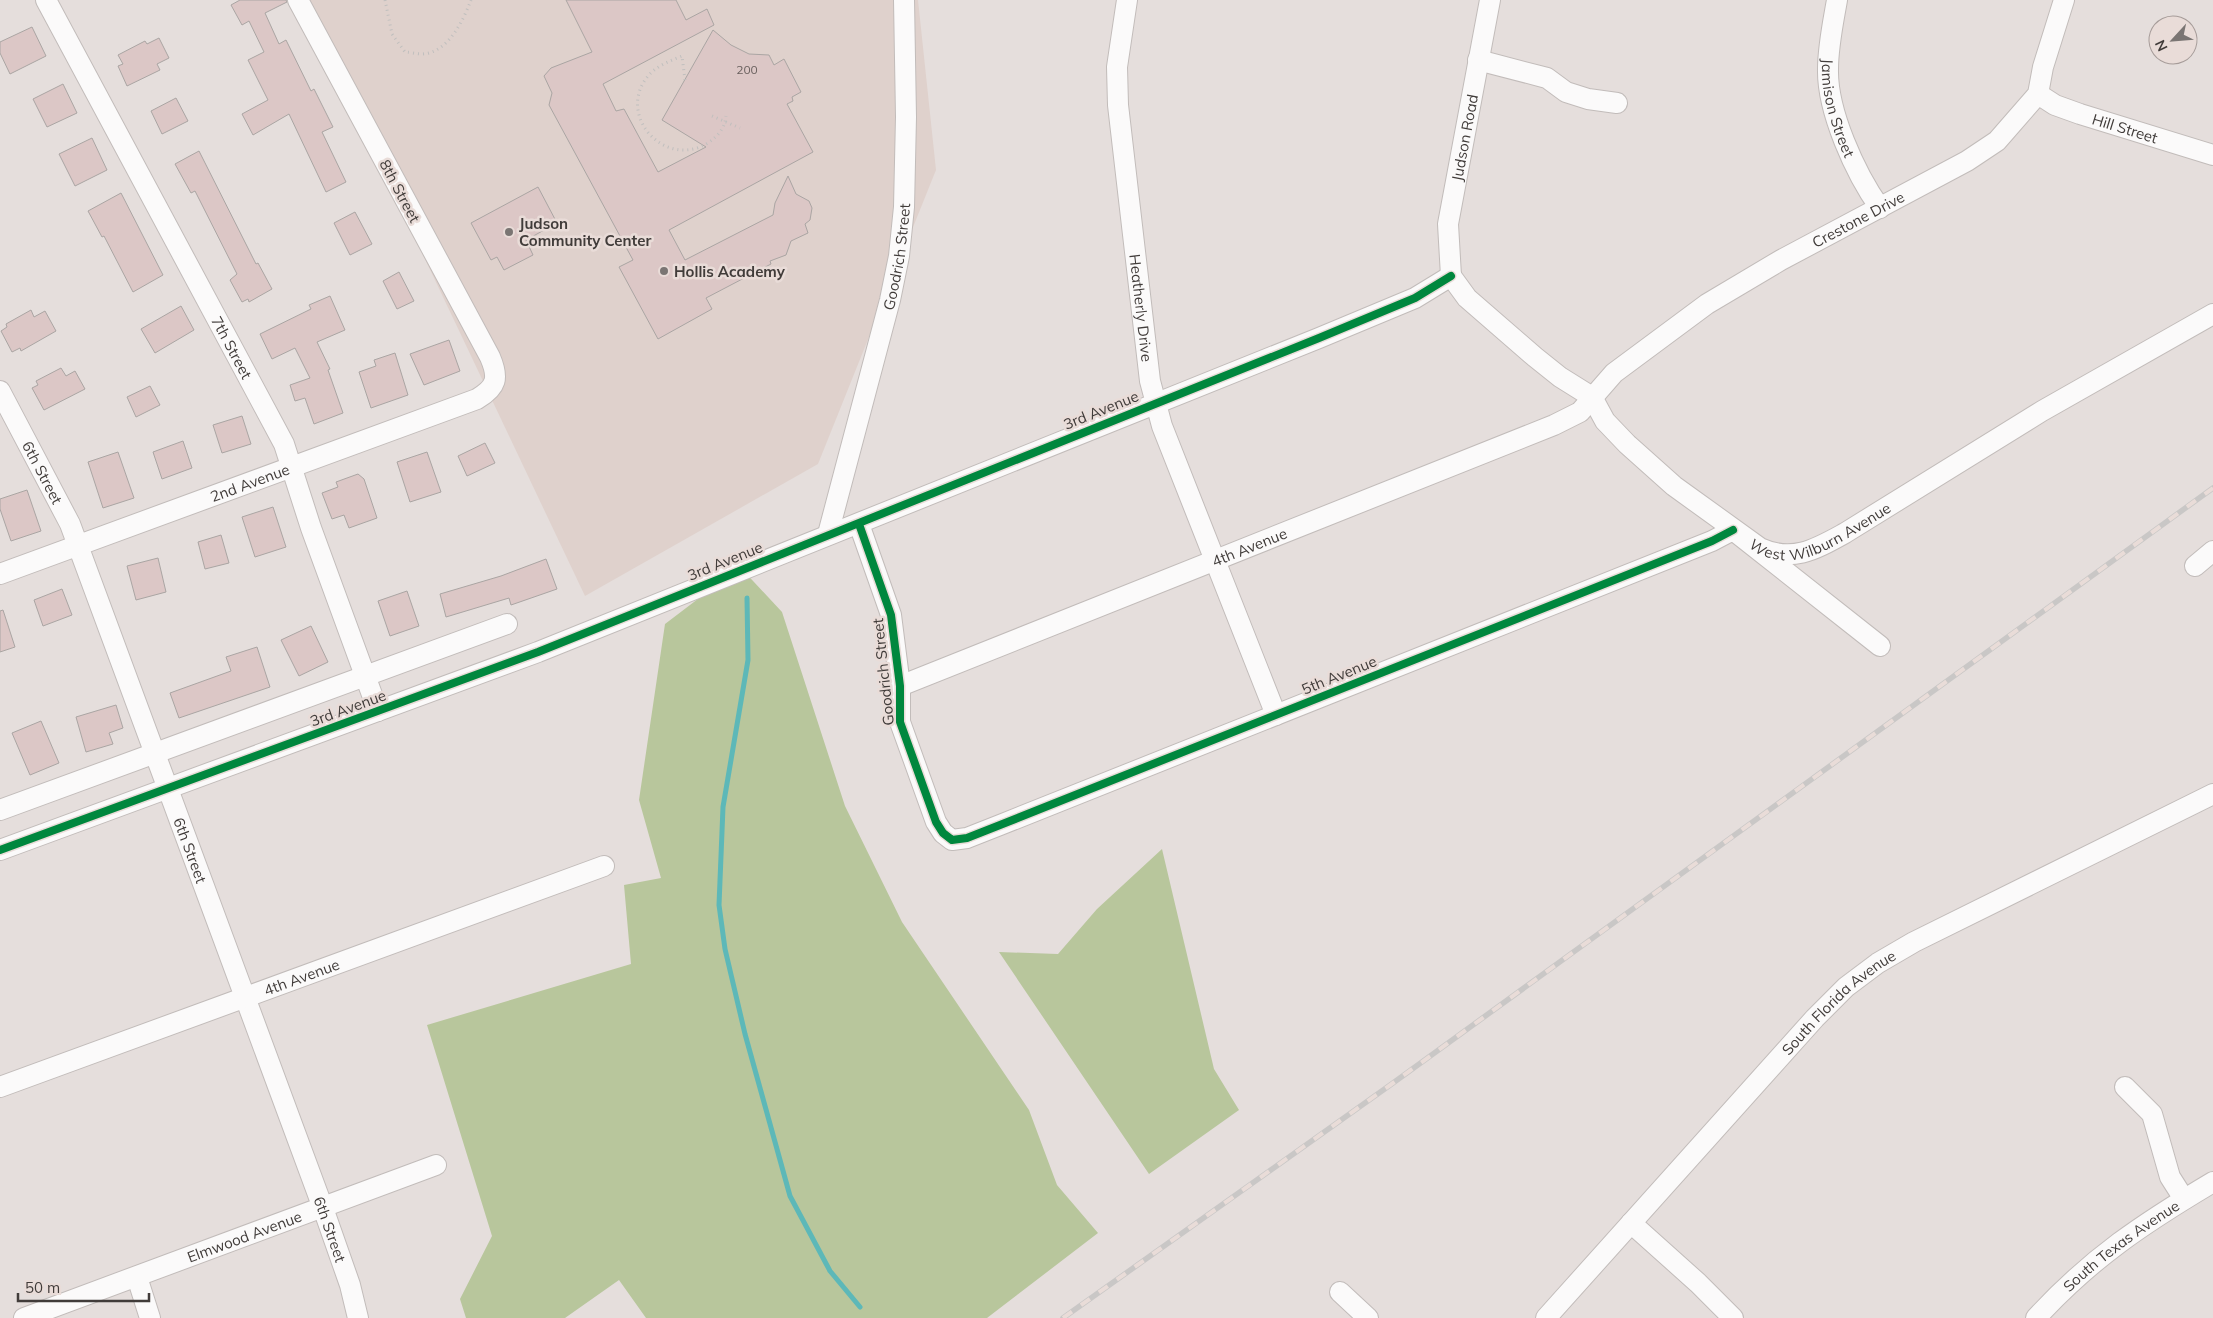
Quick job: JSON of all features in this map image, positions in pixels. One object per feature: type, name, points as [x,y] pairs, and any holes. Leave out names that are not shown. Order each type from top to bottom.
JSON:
[{"type":"street","name":"7th Street","points":[[46,0],[284,444],[364,677],[378,711]]},
{"type":"street","name":"8th Street","points":[[298,0],[490,357],[494,367],[494,384]]},
{"type":"street","name":"Goodrich Street","points":[[828,534],[890,300],[899,256],[904,207],[906,118],[904,0]]},
{"type":"street","name":"Heatherly Drive","points":[[1127,0],[1117,67],[1118,106],[1150,382],[1162,426],[1276,715]]},
{"type":"street","name":"Judson Road","points":[[1451,276],[1448,224],[1490,0]]},
{"type":"street","name":"Jamison Street","points":[[1837,0],[1828,70],[1833,107],[1867,190],[1880,208]]},
{"type":"street","name":"Crestone Drive","points":[[1592,397],[1614,373],[1707,304],[1781,260],[1986,150],[2010,129],[2038,94],[2043,67],[2064,0]]},
{"type":"street","points":[[1478,60],[1547,78],[1566,92],[1588,99],[1617,104]]},
{"type":"street","name":"Hill Street","points":[[2038,94],[2055,105],[2080,114],[2213,155]]},
{"type":"street","name":"3rd Avenue","points":[[0,850],[538,652],[1415,298],[1451,276]]},
{"type":"street","points":[[1451,276],[1467,298],[1535,357],[1560,378],[1592,397]]},
{"type":"street","name":"West Wilburn Avenue","points":[[1592,397],[1605,421],[1627,444],[1674,486],[1760,548],[1780,555],[1796,555],[1824,545],[2042,412],[2213,314]]},
{"type":"street","name":"2nd Avenue","points":[[0,574],[477,399],[490,392],[494,384]]},
{"type":"street","name":"6th Street","points":[[0,392],[70,524],[323,1208],[350,1285],[358,1318]]},
{"type":"street","name":"4th Avenue","points":[[900,686],[1554,425],[1580,412],[1592,397]]},
{"type":"street","name":"Goodrich Street","points":[[859,524],[892,614],[900,686],[900,722],[936,822],[943,833],[952,840]]},
{"type":"street","points":[[1733,530],[1880,646]]},
{"type":"street","name":"5th Avenue","points":[[952,840],[966,838],[1000,825],[1712,541],[1733,530]]},
{"type":"street","points":[[2195,566],[2213,551]]},
{"type":"street","name":"3rd Avenue","points":[[0,810],[507,624]]},
{"type":"street","name":"South Florida Avenue","points":[[1546,1318],[1815,1018],[1846,987],[1870,969],[1914,942],[2213,794]]},
{"type":"street","name":"4th Avenue","points":[[0,1087],[604,866]]},
{"type":"street","points":[[2125,1087],[2152,1114],[2170,1176],[2184,1199]]},
{"type":"street","name":"Elmwood Avenue","points":[[24,1318],[436,1165]]},
{"type":"street","name":"South Texas Avenue","points":[[2036,1318],[2107,1250],[2155,1216],[2213,1182]]},
{"type":"street","points":[[1631,1223],[1698,1283],[1733,1318]]},
{"type":"street","points":[[136,1277],[150,1318]]},
{"type":"street","points":[[1340,1292],[1368,1318]]},
{"type":"path","points":[[385,0],[392,34],[405,52],[423,54],[443,46],[462,21],[470,0]]},
{"type":"path","points":[[685,80],[682,56],[660,66],[649,75],[641,87],[638,99],[638,112],[645,128],[652,137],[673,150],[687,151],[700,148],[711,141],[726,126],[726,116]]},
{"type":"path","points":[[712,116],[740,128]]},
{"type":"shaded area","name":"Hollis Academy","points":[[302,0],[918,0],[936,170],[818,464],[585,596]]},
{"type":"green space","points":[[740,567],[782,612],[845,806],[902,922],[1029,1110],[1057,1185],[1098,1233],[987,1318],[646,1318],[619,1280],[565,1318],[466,1318],[460,1299],[492,1236],[427,1025],[631,964],[624,885],[661,878],[639,800],[665,624]]},
{"type":"green space","points":[[1162,849],[1214,1069],[1239,1110],[1149,1174],[999,952],[1058,954],[1097,909]]},
{"type":"building","points":[[240,0],[286,0],[287,2],[265,13],[279,44],[286,40],[311,91],[314,89],[333,127],[322,132],[346,182],[326,192],[289,114],[253,135],[242,114],[268,100],[248,60],[264,52],[249,21],[242,25],[231,5]]},
{"type":"building","points":[[566,0],[676,0],[686,20],[707,9],[714,25],[603,84],[616,111],[624,109],[658,172],[706,147],[662,120],[713,30],[731,45],[749,54],[769,55],[774,65],[784,59],[801,92],[792,97],[793,101],[787,104],[813,152],[669,230],[685,260],[773,215],[775,203],[788,176],[796,194],[809,201],[812,208],[810,220],[805,224],[808,233],[791,241],[786,255],[770,261],[771,264],[706,298],[712,309],[658,339],[619,267],[633,260],[549,105],[552,93],[544,76],[551,68],[592,52]]},
{"type":"building","points":[[32,27],[46,56],[10,74],[0,53],[0,42]]},
{"type":"building","points":[[159,38],[169,58],[157,64],[160,70],[127,86],[118,66],[123,64],[118,55],[145,41],[147,44]]},
{"type":"building","points":[[63,84],[77,113],[47,127],[33,99]]},
{"type":"building","points":[[176,98],[188,121],[162,134],[151,111]]},
{"type":"building","points":[[92,138],[107,170],[75,186],[59,154]]},
{"type":"building","points":[[199,151],[256,264],[258,263],[272,289],[249,302],[248,299],[242,302],[230,280],[237,274],[195,191],[191,193],[175,164]]},
{"type":"building","name":"Judson Community Center","points":[[538,187],[557,223],[526,240],[533,255],[504,270],[497,257],[491,260],[471,223]]},
{"type":"building","points":[[121,193],[163,275],[133,292],[104,236],[102,237],[88,211]]},
{"type":"building","points":[[355,212],[372,244],[350,255],[334,223]]},
{"type":"building","points":[[399,272],[414,301],[397,309],[383,281]]},
{"type":"building","points":[[330,296],[345,330],[317,342],[330,369],[328,370],[343,413],[314,424],[305,398],[295,401],[290,385],[310,378],[295,348],[272,359],[260,334],[311,309],[309,305]]},
{"type":"building","points":[[181,306],[194,330],[155,353],[141,329]]},
{"type":"building","points":[[31,310],[34,317],[45,311],[56,331],[21,351],[20,348],[12,352],[1,331],[7,327],[6,324]]},
{"type":"building","points":[[449,340],[460,371],[424,385],[410,354]]},
{"type":"building","points":[[395,353],[408,395],[371,408],[359,372],[376,366],[374,360]]},
{"type":"building","points":[[61,368],[66,376],[75,371],[85,389],[44,410],[32,388],[38,385],[36,381]]},
{"type":"building","points":[[150,386],[160,405],[136,417],[127,397]]},
{"type":"building","points":[[242,416],[251,444],[222,453],[213,425]]},
{"type":"building","points":[[183,441],[192,468],[162,479],[153,452]]},
{"type":"building","points":[[485,443],[495,463],[467,476],[458,456]]},
{"type":"building","points":[[118,452],[134,498],[103,508],[88,462]]},
{"type":"building","points":[[427,452],[441,492],[410,502],[397,462]]},
{"type":"building","points":[[358,474],[364,479],[377,518],[349,528],[344,515],[332,519],[322,493],[338,487],[336,482]]},
{"type":"building","points":[[27,490],[41,531],[11,541],[0,509],[0,499]]},
{"type":"building","points":[[273,507],[286,547],[255,557],[242,517]]},
{"type":"building","points":[[221,535],[229,563],[205,569],[198,542]]},
{"type":"building","points":[[158,558],[166,592],[136,600],[127,566]]},
{"type":"building","points":[[546,559],[557,589],[511,605],[509,598],[446,617],[440,594],[501,576]]},
{"type":"building","points":[[62,589],[72,615],[43,626],[34,600]]},
{"type":"building","points":[[407,591],[419,626],[390,636],[378,601]]},
{"type":"building","points":[[3,610],[15,647],[0,652],[0,611]]},
{"type":"building","points":[[311,626],[328,662],[299,676],[281,640]]},
{"type":"building","points":[[257,647],[270,687],[179,718],[170,693],[231,671],[226,657]]},
{"type":"building","points":[[116,705],[123,728],[109,733],[113,744],[86,752],[76,717]]},
{"type":"building","points":[[41,721],[59,763],[30,775],[12,733]]},
{"type":"waterway","points":[[747,598],[748,660],[723,807],[719,905],[725,949],[745,1034],[790,1196],[830,1271],[860,1307]]},
{"type":"railway","points":[[1063,1318],[1393,1083],[2213,488]]},
{"type":"cycle path","points":[[0,850],[538,652],[1319,338],[1415,298],[1451,276]]},
{"type":"cycle path","points":[[859,524],[891,615],[900,686],[900,722],[936,822],[943,833],[952,840],[967,838],[1000,825],[1712,541],[1733,530]]},
{"type":"place","name":"Judson Community Center","points":[[509,232]]},
{"type":"place","name":"Hollis Academy","points":[[664,271]]}]
